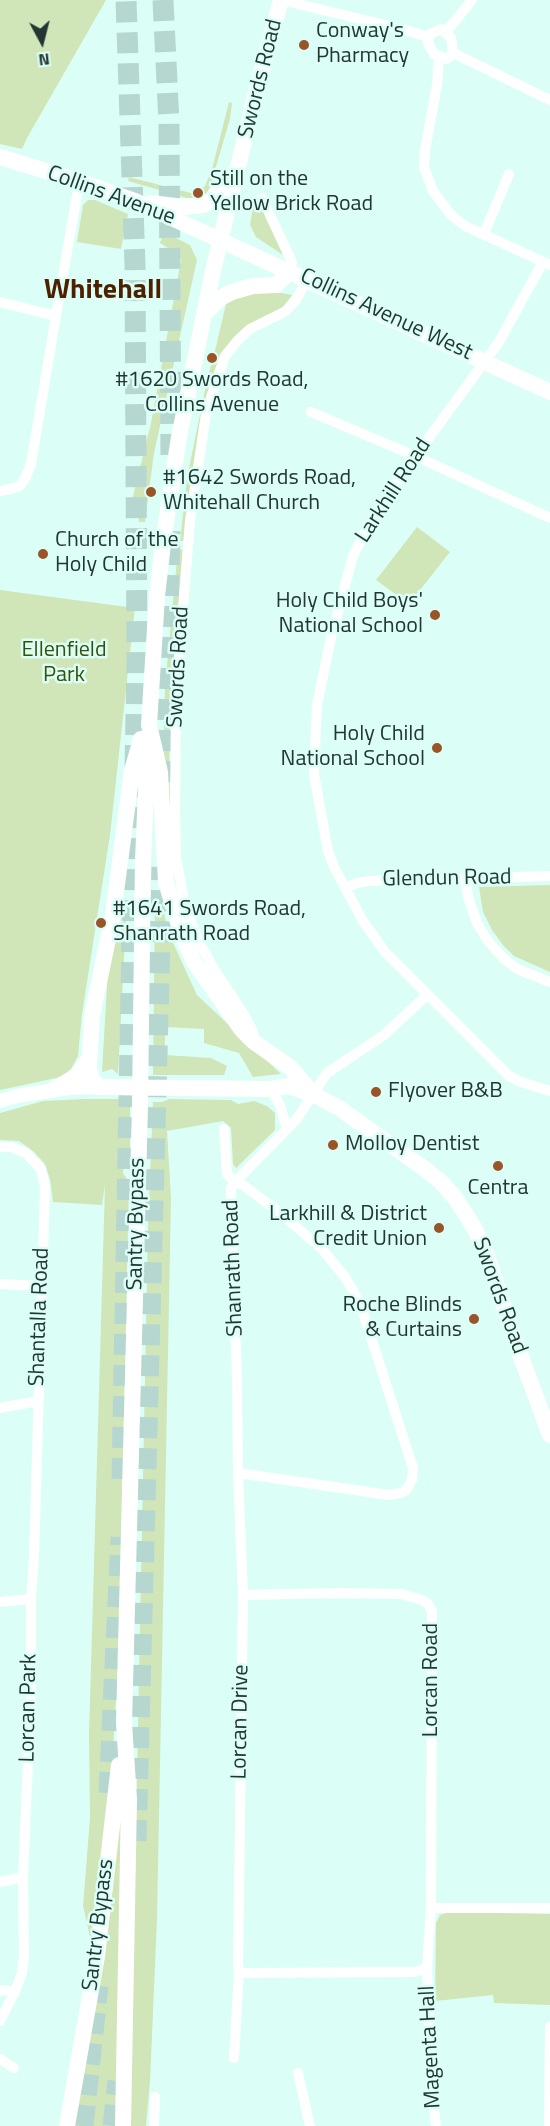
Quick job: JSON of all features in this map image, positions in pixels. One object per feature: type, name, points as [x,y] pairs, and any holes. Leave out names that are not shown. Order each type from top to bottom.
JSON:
[{"type":"main road","name":"Swords Road","points":[[281,0],[257,88],[204,314],[179,437],[164,535],[157,596],[149,725],[160,772],[166,882],[181,933],[194,962],[241,1029],[252,1034],[291,1068],[313,1094],[339,1108],[425,1169],[456,1199],[485,1250],[546,1411],[550,1435]]},
{"type":"main road","name":"Collins Avenue","points":[[0,158],[135,201],[221,239]]},
{"type":"main road","points":[[135,201],[184,207],[203,205],[212,200],[239,168]]},
{"type":"main road","name":"Collins Avenue West","points":[[221,239],[550,392]]},
{"type":"main road","points":[[204,314],[222,297],[232,292],[254,286],[276,285],[290,271]]},
{"type":"main road","name":"Swords Road","points":[[98,1087],[89,1070],[92,1016],[113,915],[132,771],[141,738],[149,725]]},
{"type":"main road","name":"Santry Bypass","points":[[67,2126],[99,1946],[124,1723],[139,1127],[143,860],[149,725]]},
{"type":"main road","points":[[53,1090],[77,1076],[90,1057]]},
{"type":"main road","points":[[98,1087],[270,1089],[288,1086],[313,1094]]},
{"type":"main road","name":"Santry Bypass","points":[[123,2126],[129,1799],[124,1723]]},
{"type":"street","points":[[281,0],[428,37]]},
{"type":"street","points":[[446,32],[472,0]]},
{"type":"street","points":[[428,37],[441,29],[446,32],[451,38],[453,53]]},
{"type":"street","points":[[428,37],[430,48],[439,57],[447,59],[453,53]]},
{"type":"street","points":[[453,53],[550,100]]},
{"type":"street","points":[[439,57],[437,85],[424,167],[433,191],[451,215],[465,226],[546,263]]},
{"type":"street","points":[[484,234],[510,174]]},
{"type":"street","points":[[0,491],[20,486],[31,464],[81,182]]},
{"type":"street","points":[[262,198],[292,262],[290,271]]},
{"type":"street","name":"Larkhill Road","points":[[546,263],[486,362],[466,385],[415,456],[370,522],[352,556],[317,705],[314,774],[316,796],[328,851],[363,921],[384,952],[509,1076],[550,1091]]},
{"type":"street","name":"Swords Road","points":[[252,1034],[200,944],[183,897],[176,857],[176,695],[190,521],[207,414],[214,388],[225,357],[238,340],[250,329],[286,311],[296,300],[307,280]]},
{"type":"street","points":[[0,302],[56,316]]},
{"type":"street","points":[[311,412],[415,456],[550,518]]},
{"type":"street","name":"Glendun Road","points":[[345,888],[370,881],[550,876]]},
{"type":"street","points":[[465,880],[477,923],[488,941],[503,958],[517,969],[550,982]]},
{"type":"street","points":[[313,1094],[327,1073],[384,1035],[426,996]]},
{"type":"street","points":[[0,1101],[53,1090],[98,1087]]},
{"type":"street","points":[[270,1089],[280,1105],[287,1130]]},
{"type":"street","name":"Shanrath Road","points":[[238,1473],[231,1188],[296,1120],[313,1094]]},
{"type":"street","points":[[224,1129],[227,1174],[322,1249],[345,1277],[360,1303],[413,1468],[412,1480],[407,1489],[401,1493],[389,1495],[238,1473]]},
{"type":"street","name":"Shantalla Road","points":[[0,1148],[11,1147],[26,1154],[41,1169],[44,1177],[36,1514]]},
{"type":"street","points":[[0,1284],[41,1286]]},
{"type":"street","points":[[0,1408],[38,1401]]},
{"type":"street","name":"Lorcan Drive","points":[[234,2058],[239,1971],[237,1922],[243,1595],[238,1473]]},
{"type":"street","name":"Lorcan Park","points":[[0,2021],[15,1993],[22,1973],[24,1956],[23,1877],[31,1694],[31,1599],[36,1514]]},
{"type":"street","name":"Lorcan Road","points":[[243,1595],[401,1594],[413,1596],[428,1604],[432,1611],[431,1908],[427,1968]]},
{"type":"street","points":[[0,1602],[31,1599]]},
{"type":"street","points":[[0,1882],[23,1877]]},
{"type":"street","points":[[431,1908],[550,1908]]},
{"type":"street","points":[[239,1971],[415,1972],[427,1968]]},
{"type":"street","name":"Magenta Hall","points":[[427,1968],[432,2092],[436,2126]]},
{"type":"street","points":[[0,1991],[15,1993]]},
{"type":"street","points":[[549,2126],[550,2027]]},
{"type":"street","points":[[0,2059],[14,2068]]},
{"type":"street","points":[[298,2073],[310,2126]]},
{"type":"street","points":[[154,2126],[155,2097]]},
{"type":"green space","points":[[0,0],[106,0],[22,149],[0,144]]},
{"type":"green space","points":[[229,102],[232,103],[230,119],[206,194],[197,198],[187,198],[128,181],[129,177],[191,193],[200,190],[205,186],[212,169]]},
{"type":"green space","points":[[88,200],[95,200],[128,214],[121,249],[77,242],[83,205]]},
{"type":"green space","points":[[253,207],[263,211],[283,255],[256,237],[250,225]]},
{"type":"green space","points":[[166,233],[190,245],[197,260],[154,453],[145,522],[139,522],[137,504],[132,500],[151,423],[181,260],[176,253],[160,243],[163,234]]},
{"type":"green space","points":[[261,293],[292,295],[282,308],[224,351],[184,541],[180,541],[187,478],[206,385],[212,361],[216,356],[214,355],[226,304],[232,297]]},
{"type":"green space","points":[[417,527],[450,552],[409,604],[376,580]]},
{"type":"green space","points":[[178,549],[183,550],[171,699],[169,771],[171,826],[163,771],[165,687]]},
{"type":"green space","name":"Ellenfield Park","points":[[0,590],[135,608],[110,835],[82,1014],[78,1056],[71,1069],[61,1077],[0,1090]]},
{"type":"green space","points":[[550,885],[550,972],[514,956],[503,945],[483,912],[479,887]]},
{"type":"green space","points":[[155,896],[160,897],[169,934],[197,995],[281,1074],[253,1077],[239,1053],[204,1043],[204,1029],[165,1027],[165,1055],[211,1058],[227,1066],[224,1075],[153,1075]]},
{"type":"green space","points":[[126,921],[118,1074],[112,1069],[102,1072],[108,968],[119,923]]},
{"type":"green space","points":[[130,1099],[130,1149],[124,1159],[123,1173],[129,1182],[119,1647],[112,1767],[91,1941],[83,1906],[90,1818],[89,1734],[105,1185],[102,1205],[53,1202],[50,1179],[45,1164],[19,1141],[0,1140],[0,1113],[43,1101]]},
{"type":"green space","points":[[169,1099],[231,1100],[238,1104],[254,1101],[267,1106],[275,1113],[275,1130],[236,1168],[233,1164],[231,1128],[223,1121],[167,1131],[171,1198],[157,1919],[146,2126],[130,2126],[148,1227],[153,1102]]},
{"type":"green space","points":[[120,1797],[125,1797],[119,2126],[73,2126]]},
{"type":"green space","points":[[449,1912],[550,1914],[550,2005],[494,2003],[493,1995],[435,2001],[436,1923],[440,1915]]},
{"type":"tunnel","points":[[122,1479],[137,661],[135,265],[126,0]]},
{"type":"tunnel","points":[[163,0],[169,123],[171,464]]},
{"type":"tunnel","points":[[164,782],[170,531]]},
{"type":"tunnel","points":[[136,1841],[162,867]]},
{"type":"tunnel","points":[[109,1793],[121,1537]]},
{"type":"tunnel","points":[[83,2126],[98,1986]]},
{"type":"tunnel","points":[[113,2126],[118,2081]]},
{"type":"place","name":"Conway's Pharmacy","points":[[304,45]]},
{"type":"place","name":"Still on the Yellow Brick Road","points":[[198,193]]},
{"type":"place","name":"#1620 Swords Road, Collins Avenue","points":[[212,358]]},
{"type":"place","name":"#1642 Swords Road, Whitehall Church","points":[[151,492]]},
{"type":"place","name":"Church of the Holy Child","points":[[43,554]]},
{"type":"place","name":"Holy Child Boys' National School","points":[[435,615]]},
{"type":"place","name":"Holy Child National School","points":[[437,748]]},
{"type":"place","name":"#1641 Swords Road, Shanrath Road","points":[[101,923]]},
{"type":"place","name":"Flyover B&B","points":[[376,1092]]},
{"type":"place","name":"Molloy Dentist","points":[[333,1145]]},
{"type":"place","name":"Centra","points":[[498,1166]]},
{"type":"place","name":"Larkhill & District Credit Union","points":[[439,1228]]},
{"type":"place","name":"Roche Blinds & Curtains","points":[[474,1319]]},
{"type":"district","name":"Whitehall","points":[[103,291]]}]
